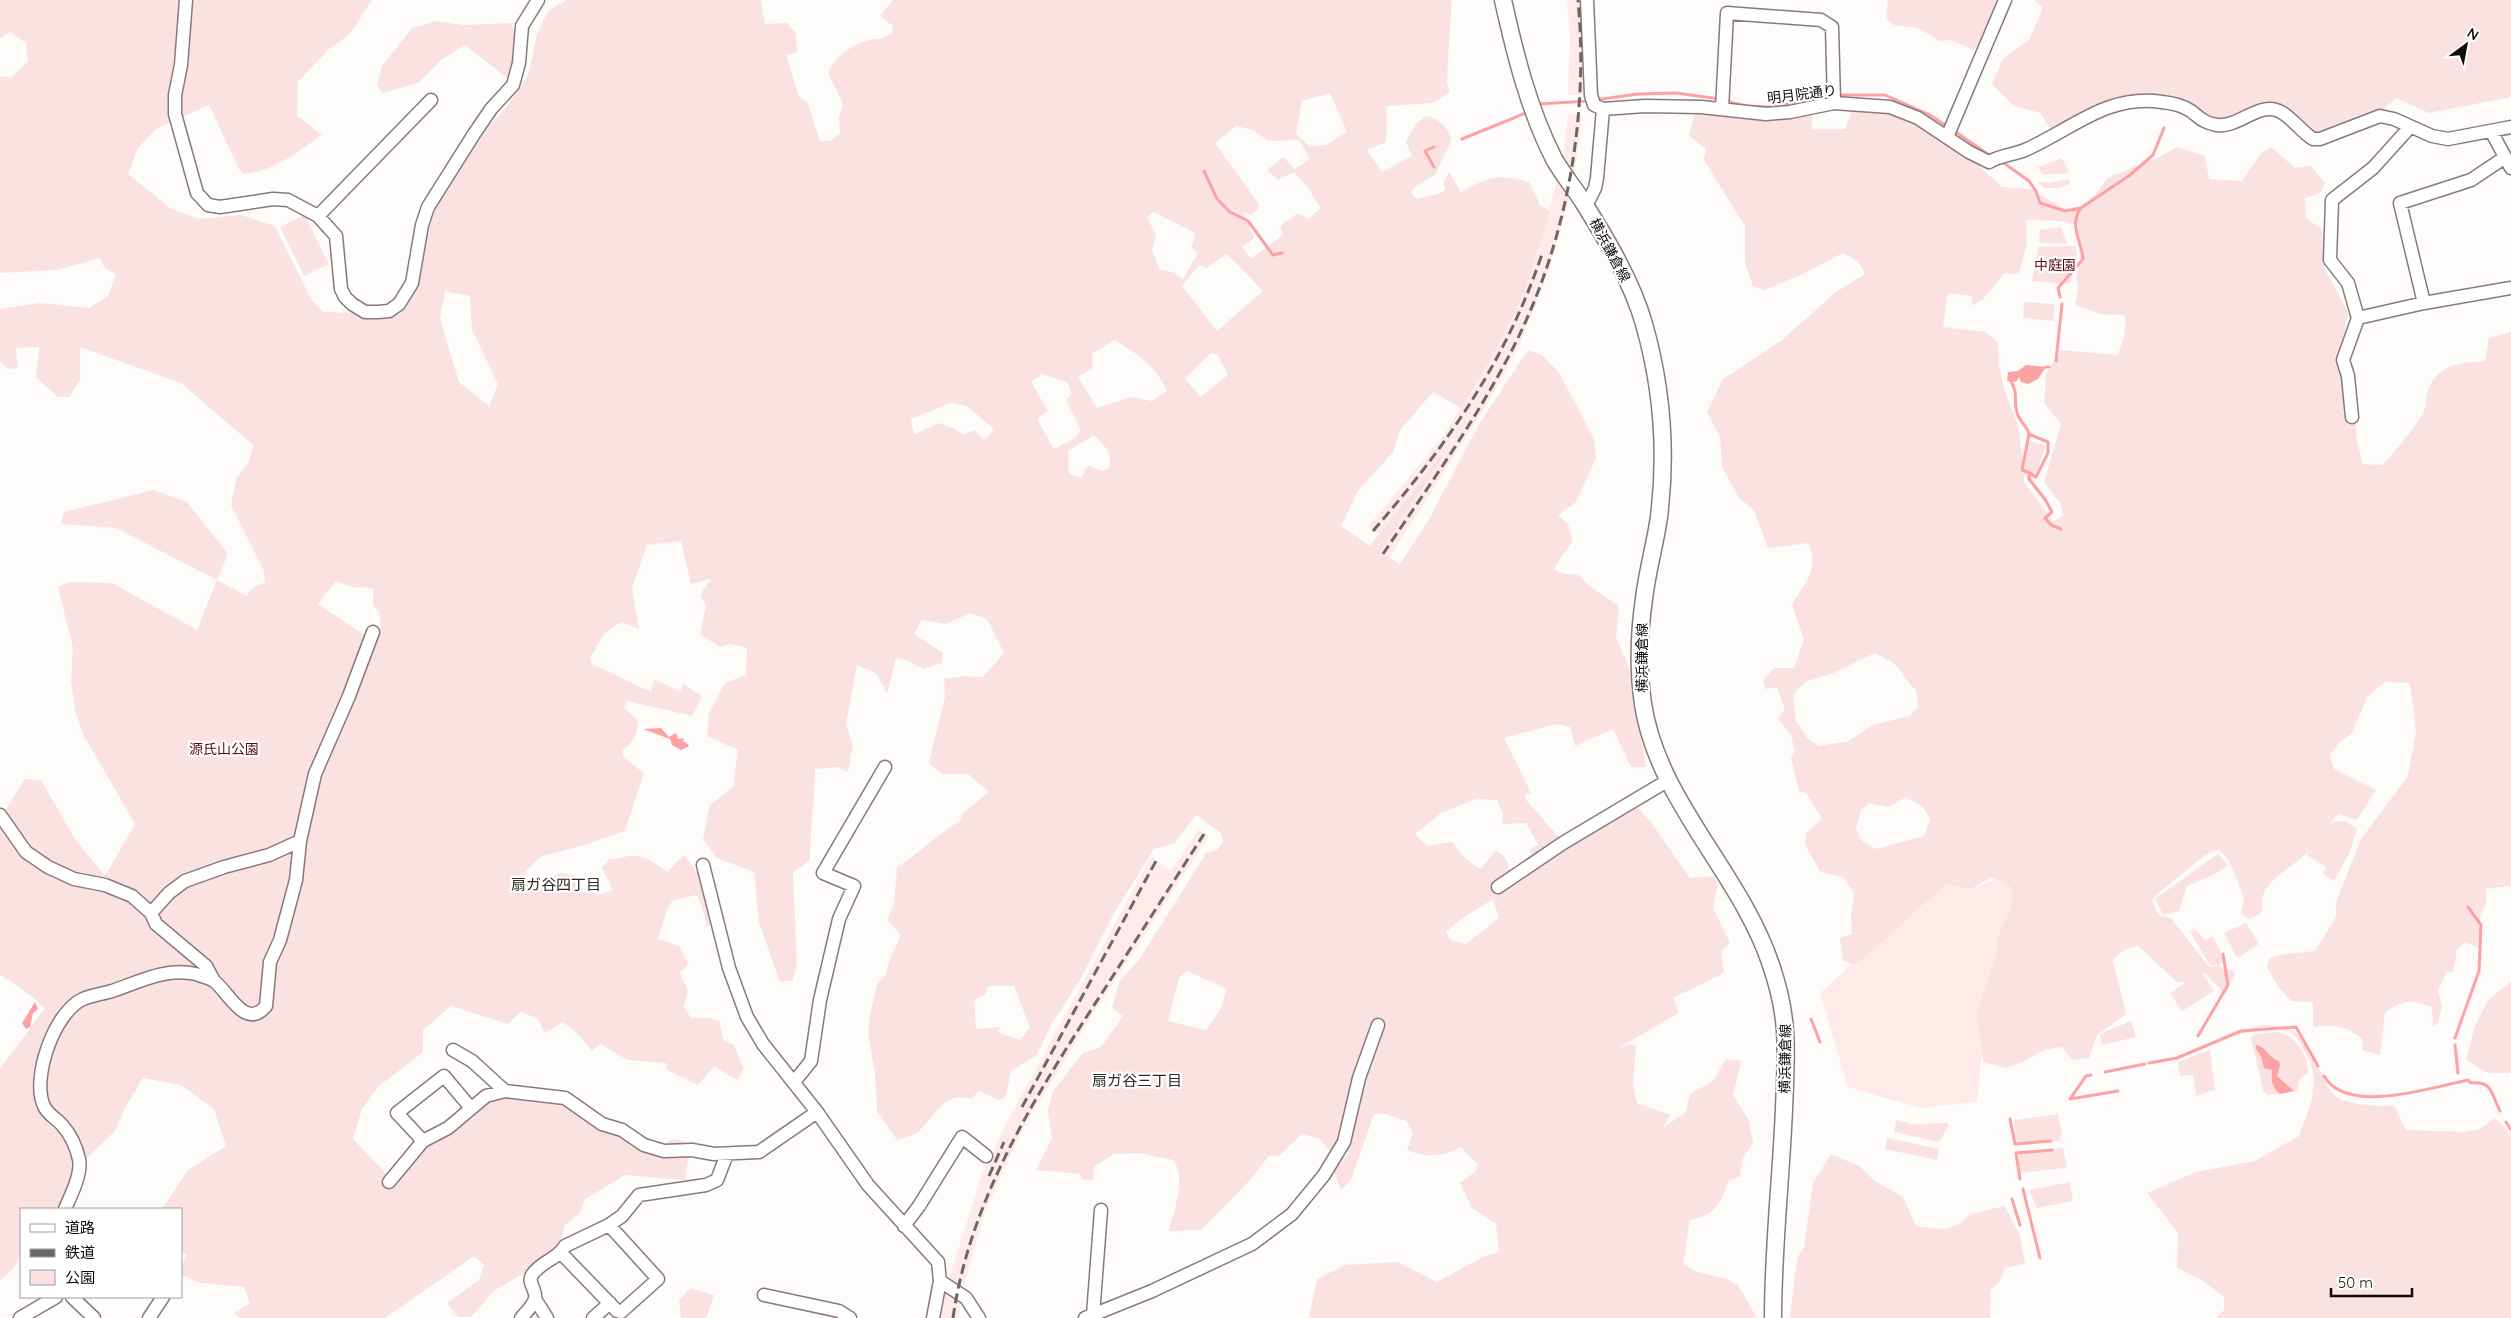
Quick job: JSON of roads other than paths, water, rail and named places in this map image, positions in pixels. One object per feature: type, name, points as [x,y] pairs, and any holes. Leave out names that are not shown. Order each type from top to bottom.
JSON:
[{"type":"main road","name":"横浜鎌倉線","points":[[1504,0],[1514,48],[1532,104],[1555,160],[1586,206],[1623,271],[1644,324],[1664,427],[1664,461],[1659,519],[1643,600],[1640,653],[1640,683],[1648,729],[1667,781],[1712,852],[1757,932],[1769,959],[1784,1005],[1787,1052],[1773,1318]]},
{"type":"street","points":[[186,0],[181,65],[175,95],[174,114],[197,193],[208,205],[220,207],[273,198],[288,200],[318,216],[336,236],[341,289],[352,304],[365,312],[389,311],[399,304],[412,284],[422,225],[428,207],[478,128],[513,85],[519,63],[522,26],[538,0]]},
{"type":"street","points":[[1586,206],[1595,188],[1597,178],[1596,103],[1587,0]]},
{"type":"street","points":[[1950,130],[2005,0]]},
{"type":"street","points":[[1722,102],[1727,13],[1821,20],[1832,27],[1833,97]]},
{"type":"street","name":"明月院通り","points":[[1596,103],[1645,106],[1722,102],[1779,114],[1833,97],[1890,107],[1950,130],[1984,160],[2024,150],[2092,112],[2128,102],[2152,101],[2175,104],[2190,110],[2202,122],[2216,125],[2235,123],[2266,109],[2275,110],[2282,113],[2313,139],[2320,139],[2380,116],[2394,119],[2410,127]]},
{"type":"street","points":[[318,216],[431,100]]},
{"type":"street","points":[[2352,416],[2348,376],[2343,360],[2358,318],[2348,283],[2330,260],[2332,200],[2373,168],[2410,127],[2432,136],[2448,139],[2511,127]]},
{"type":"street","points":[[2424,303],[2400,203],[2471,180],[2508,163],[2491,131]]},
{"type":"street","points":[[2358,318],[2424,303],[2511,288]]},
{"type":"street","points":[[0,815],[26,852],[48,867],[74,879],[104,885],[132,896],[151,913],[156,924],[206,966],[214,981],[231,1002],[250,1014],[257,1013],[266,1006],[270,962],[280,940],[296,880],[300,841],[315,774],[349,696],[373,632]]},
{"type":"street","points":[[794,1082],[811,1061],[820,1000],[839,920],[854,886],[823,872],[884,767]]},
{"type":"street","points":[[1498,887],[1563,843],[1667,781]]},
{"type":"street","points":[[151,913],[170,893],[185,881],[224,867],[269,855],[300,841]]},
{"type":"street","points":[[703,865],[738,998],[763,1044],[817,1112],[856,1169],[904,1226],[938,1262],[940,1281],[934,1318]]},
{"type":"street","points":[[65,1208],[73,1191],[79,1162],[75,1144],[62,1125],[44,1108],[40,1094],[44,1059],[50,1038],[66,1013],[81,1000],[150,976],[195,974],[214,981]]},
{"type":"street","points":[[1101,1210],[1089,1316],[1152,1291],[1252,1244],[1292,1214],[1324,1174],[1344,1142],[1358,1078],[1378,1025]]},
{"type":"street","points":[[453,1050],[472,1061],[505,1091]]},
{"type":"street","points":[[423,1141],[397,1113],[444,1076],[470,1107]]},
{"type":"street","points":[[389,1182],[423,1141],[448,1128],[470,1107],[486,1096],[505,1091],[565,1098],[602,1124],[622,1130],[644,1144],[660,1150],[692,1150],[727,1154],[759,1152],[817,1112]]},
{"type":"street","points":[[904,1226],[919,1206],[962,1137],[986,1156]]},
{"type":"street","points":[[547,1318],[535,1299],[535,1292],[530,1281],[531,1276],[548,1260],[561,1253],[565,1246],[609,1226],[622,1216],[639,1195],[706,1185],[716,1180],[727,1154]]},
{"type":"street","points":[[561,1253],[620,1312],[658,1279],[609,1226]]},
{"type":"street","points":[[940,1281],[966,1298],[979,1318]]},
{"type":"street","points":[[764,1295],[839,1311],[850,1318]]},
{"type":"street","points":[[20,1318],[54,1298]]},
{"type":"street","points":[[73,1298],[94,1318]]},
{"type":"street","points":[[149,1318],[162,1298]]},
{"type":"street","points":[[522,1318],[535,1299]]},
{"type":"street","points":[[593,1318],[610,1303]]},
{"type":"waterway","points":[[1595,100],[1638,94],[1676,93],[1720,99]]},
{"type":"waterway","points":[[1726,101],[1746,106],[1772,107],[1831,95]]},
{"type":"waterway","points":[[1837,95],[1885,95],[1930,115],[1948,127]]},
{"type":"waterway","points":[[1539,104],[1589,101]]},
{"type":"waterway","points":[[1462,139],[1526,113]]},
{"type":"waterway","points":[[2001,161],[2029,181],[2036,191],[2040,203],[2065,211],[2081,208],[2130,175],[2153,155],[2164,128]]},
{"type":"waterway","points":[[1953,130],[1989,155]]},
{"type":"waterway","points":[[1434,147],[1425,151],[1434,167]]},
{"type":"waterway","points":[[1204,171],[1217,199],[1230,212],[1248,221],[1273,255],[1282,253]]},
{"type":"waterway","points":[[2060,297],[2058,288],[2083,259],[2076,228],[2080,209]]},
{"type":"waterway","points":[[2056,361],[2062,304]]},
{"type":"waterway","points":[[2011,381],[2015,391],[2017,413],[2029,434],[2048,442],[2048,453],[2036,477],[2030,473],[2029,479],[2045,499],[2052,512],[2045,518],[2051,525],[2061,529]]},
{"type":"waterway","points":[[2029,434],[2022,470],[2030,473]]},
{"type":"waterway","points":[[2455,1038],[2479,971],[2481,925],[2468,907]]},
{"type":"waterway","points":[[2198,1036],[2228,985],[2223,954]]},
{"type":"waterway","points":[[1811,1019],[1820,1042]]},
{"type":"waterway","points":[[2149,1063],[2177,1058],[2241,1031],[2296,1027],[2318,1066]]},
{"type":"waterway","points":[[2455,1045],[2458,1073]]},
{"type":"waterway","points":[[2105,1072],[2145,1064]]},
{"type":"waterway","points":[[2070,1099],[2086,1076],[2091,1075]]},
{"type":"waterway","points":[[2324,1076],[2335,1088],[2351,1094],[2370,1097],[2392,1096],[2468,1080],[2471,1083],[2487,1086],[2493,1094],[2500,1111]]},
{"type":"waterway","points":[[2070,1099],[2118,1091]]},
{"type":"waterway","points":[[2010,1119],[2015,1144],[2051,1141]]},
{"type":"waterway","points":[[2506,1122],[2511,1130]]},
{"type":"waterway","points":[[2020,1179],[2016,1153],[2052,1150]]},
{"type":"waterway","points":[[2023,1189],[2040,1258]]},
{"type":"waterway","points":[[2012,1199],[2020,1225]]},
{"type":"railway","points":[[1383,554],[1452,452],[1500,373],[1532,306],[1548,264],[1570,178],[1577,133],[1581,44],[1578,0]]},
{"type":"railway","points":[[1373,531],[1426,466],[1473,399],[1512,328],[1543,251]]},
{"type":"railway","points":[[953,1318],[962,1274],[974,1231],[990,1189],[1010,1148],[1054,1069],[1204,834]]},
{"type":"railway","points":[[1022,1107],[1156,861]]},
{"type":"railway","points":[[989,1176],[1004,1142]]},
{"type":"district","name":"扇ガ谷四丁目","points":[[556,885]]},
{"type":"district","name":"扇ガ谷三丁目","points":[[1137,1081]]},
{"type":"park label","name":"中庭園","points":[[2055,265]]},
{"type":"park label","name":"源氏山公園","points":[[224,749]]}]
